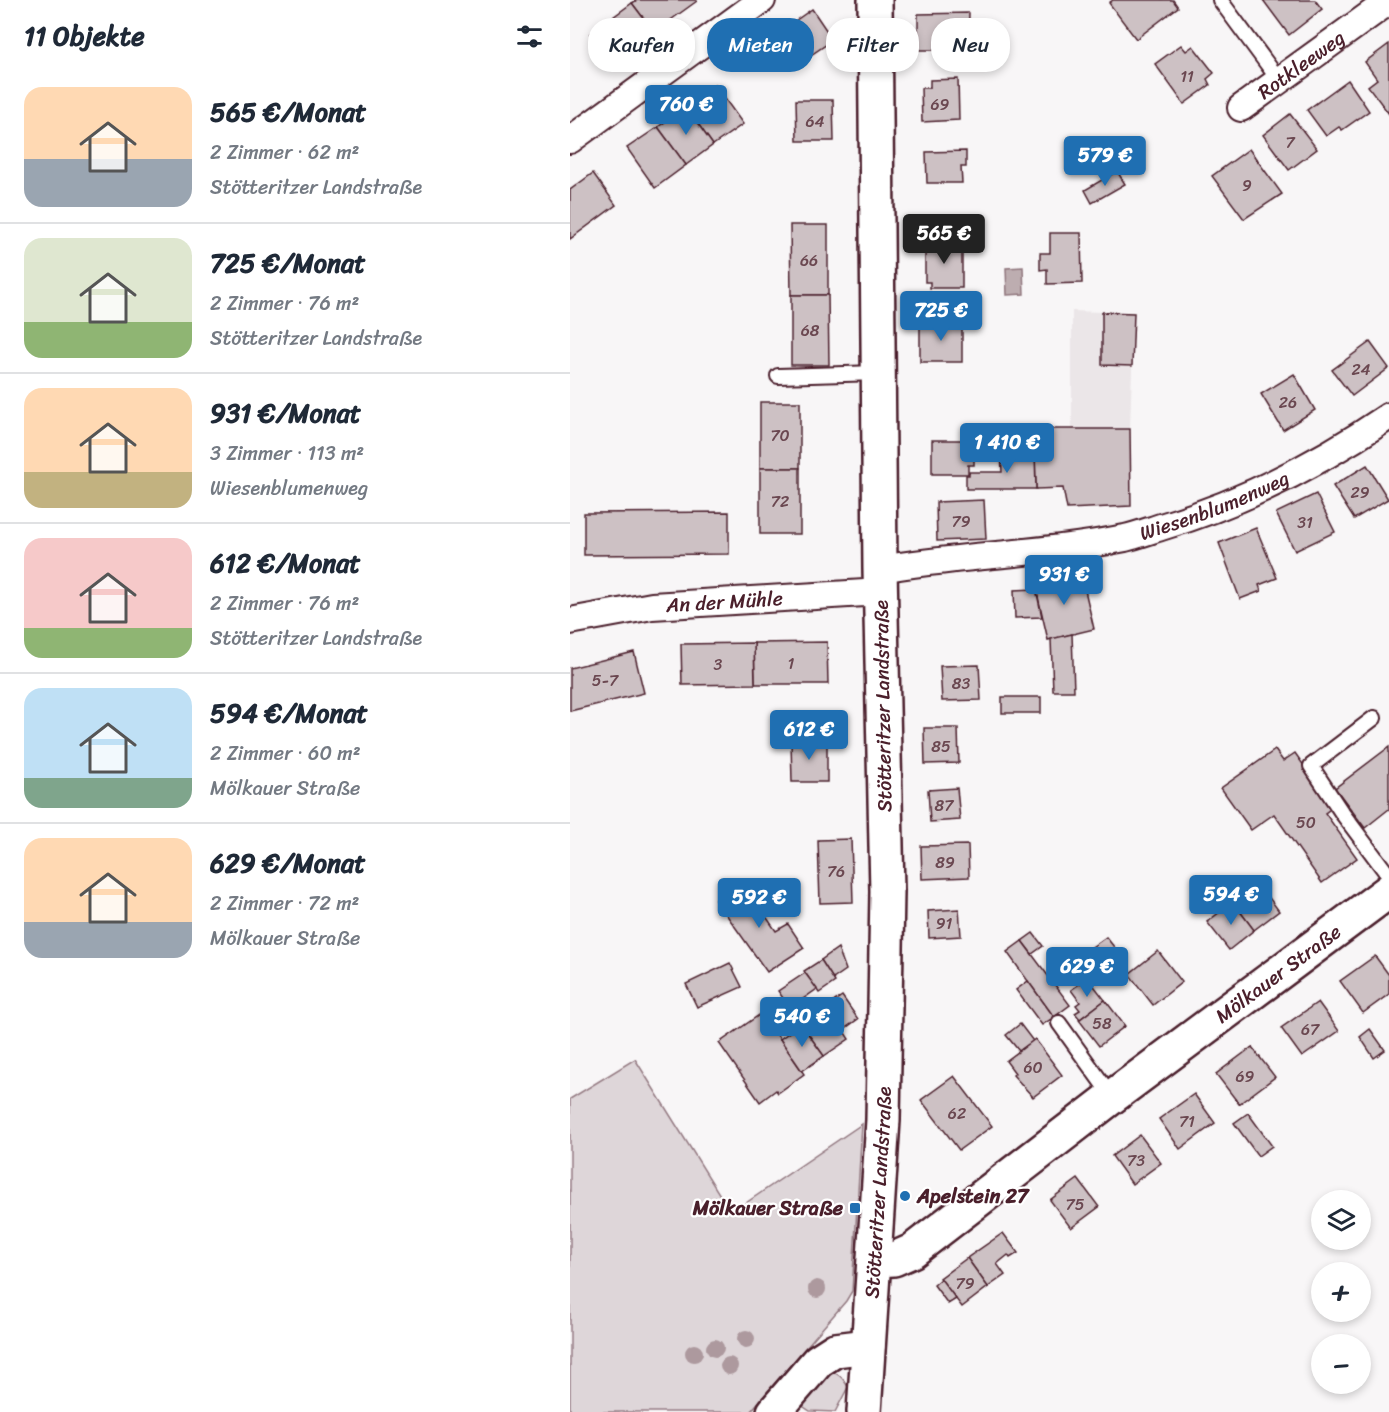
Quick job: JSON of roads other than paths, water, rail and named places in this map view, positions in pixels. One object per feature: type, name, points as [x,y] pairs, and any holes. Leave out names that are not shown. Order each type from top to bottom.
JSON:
[{"type":"main road","name":"Stötteritzer Landstraße","points":[[864,1412],[883,1120],[887,891],[880,580],[875,0]]},
{"type":"main road","name":"Mölkauer Straße","points":[[875,1260],[894,1259],[912,1251],[1112,1097],[1389,891]]},
{"type":"main road","points":[[774,1412],[818,1361],[835,1350],[868,1346]]},
{"type":"street","points":[[570,140],[762,0]]},
{"type":"street","name":"Rotkleeweg","points":[[1240,108],[1389,1]]},
{"type":"street","name":"Wiesenblumenweg","points":[[880,580],[918,562],[983,557],[1126,538],[1205,514],[1274,484],[1389,416]]},
{"type":"street","name":"An der Mühle","points":[[570,621],[652,606],[880,580]]},
{"type":"lane","points":[[1220,0],[1279,80]]},
{"type":"lane","points":[[778,376],[878,374]]},
{"type":"lane","points":[[1374,718],[1311,766],[1342,813],[1389,876]]},
{"type":"lane","points":[[1059,1023],[1112,1097]]},
{"type":"place","name":"Apelstein 27","points":[[905,1196]]},
{"type":"place","name":"Mölkauer Straße","points":[[855,1208]]}]
